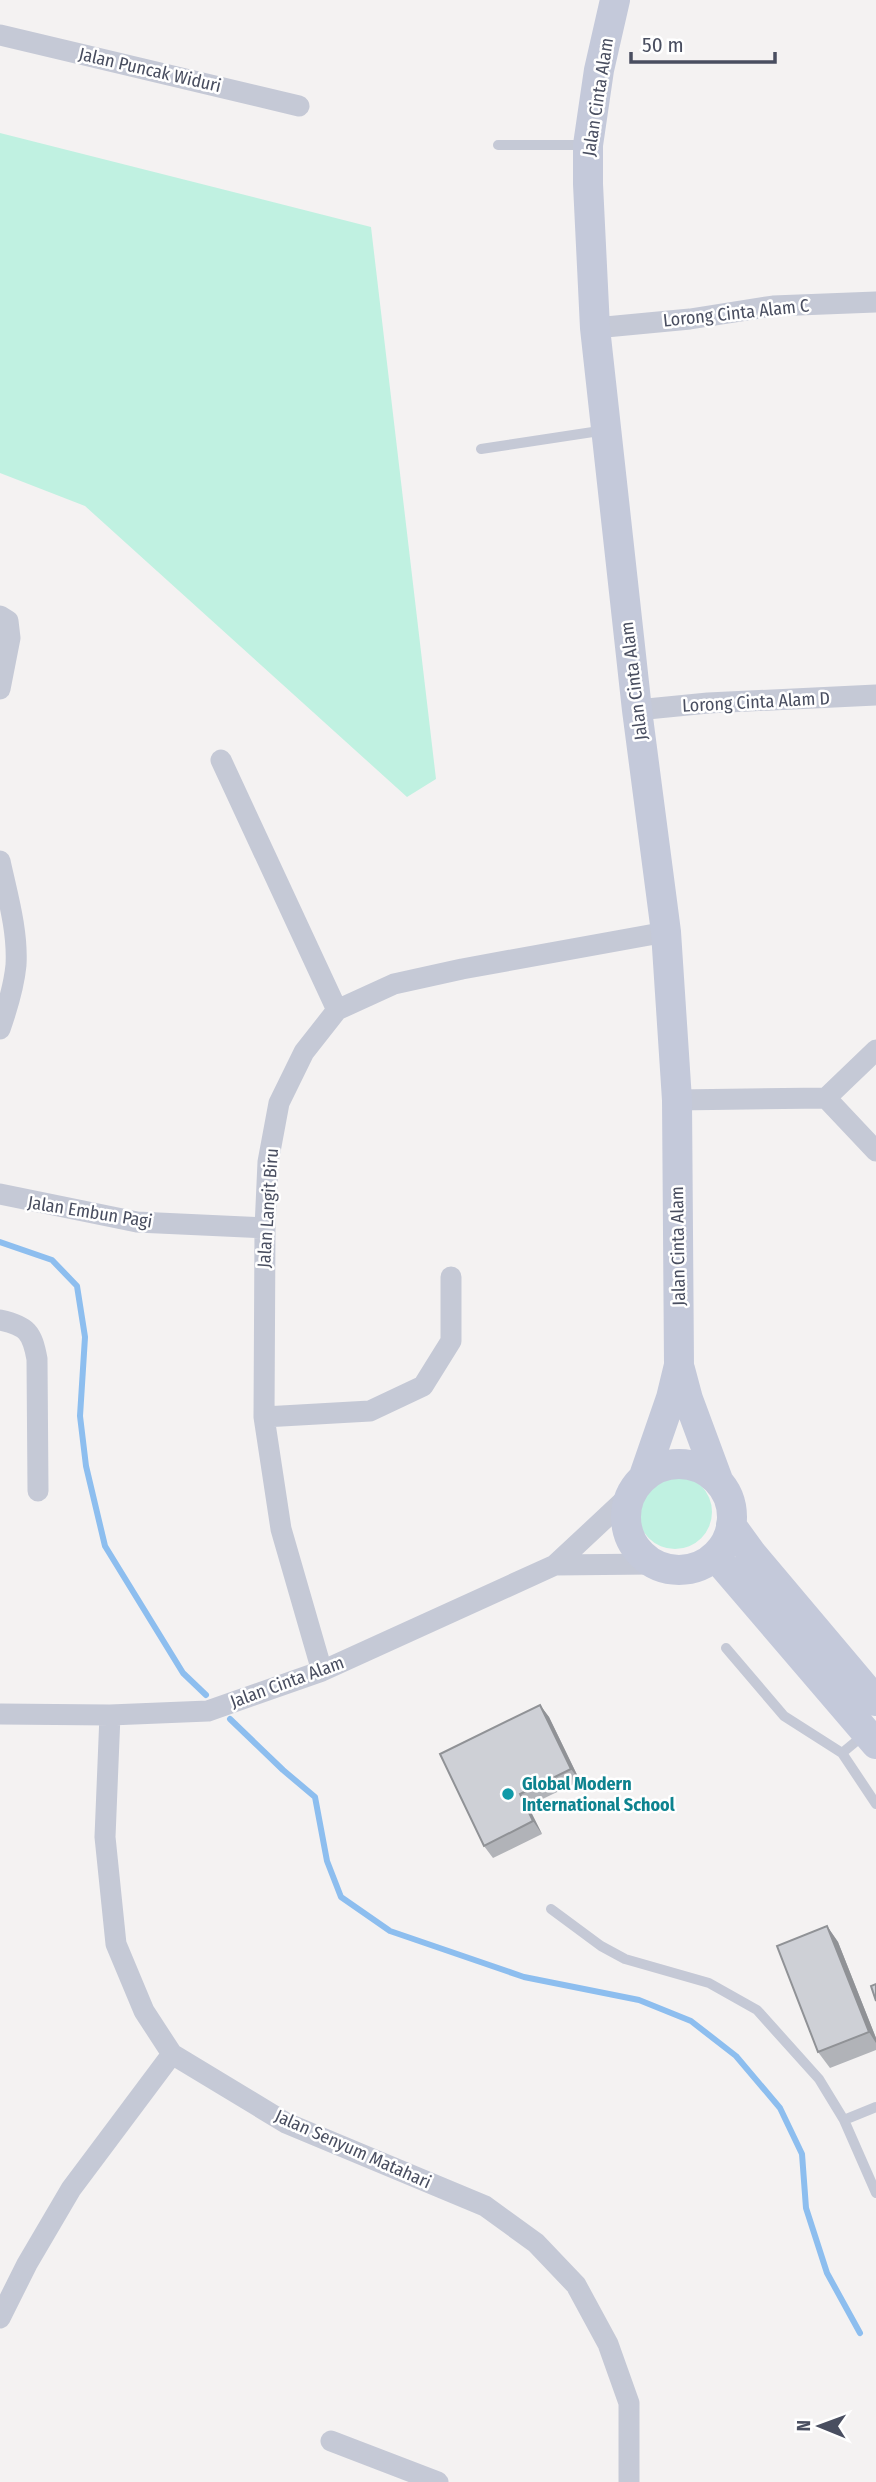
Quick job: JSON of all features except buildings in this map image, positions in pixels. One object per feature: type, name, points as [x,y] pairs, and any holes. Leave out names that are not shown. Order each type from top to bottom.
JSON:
[{"type":"street","name":"Jalan Cinta Alam","points":[[0,1714],[110,1715],[208,1711],[322,1671],[555,1565],[637,1486],[668,1410],[679,1365],[677,1100],[666,932],[637,710],[595,328],[588,184],[588,145],[599,70],[615,0]]},
{"type":"street","name":"Jalan Puncak Widuri","points":[[0,35],[299,106]]},
{"type":"street","name":"Lorong Cinta Alam C","points":[[595,328],[690,319],[773,306],[876,302]]},
{"type":"street","points":[[0,616],[8,621],[10,638],[0,689]]},
{"type":"street","name":"Lorong Cinta Alam D","points":[[637,710],[708,703],[876,695]]},
{"type":"street","points":[[221,760],[337,1010]]},
{"type":"street","points":[[0,861],[13,917],[16,964],[0,1029]]},
{"type":"street","name":"Jalan Langit Biru","points":[[322,1671],[281,1529],[264,1417],[268,1162],[279,1103],[304,1052],[337,1010],[394,984],[666,932]]},
{"type":"street","points":[[677,1100],[825,1098],[876,1050]]},
{"type":"street","points":[[825,1098],[876,1151]]},
{"type":"street","name":"Jalan Embun Pagi","points":[[0,1194],[137,1222],[265,1228]]},
{"type":"street","points":[[264,1417],[370,1411],[424,1386],[451,1341],[452,1277]]},
{"type":"street","points":[[0,1320],[20,1325],[33,1339],[37,1359],[38,1491]]},
{"type":"street","name":"Jalan Cinta Alam","points":[[679,1365],[688,1399],[718,1480]]},
{"type":"street","points":[[668,1464],[682,1464],[707,1472],[718,1480],[730,1501],[732,1525],[726,1542],[715,1556],[696,1568],[663,1569],[652,1564],[643,1557],[630,1539],[625,1517],[637,1486],[655,1469],[668,1464]]},
{"type":"street","points":[[732,1525],[752,1554],[876,1701]]},
{"type":"street","points":[[715,1556],[871,1738]]},
{"type":"street","name":"Jalan Cinta Alam","points":[[555,1565],[652,1564]]},
{"type":"street","name":"Jalan Senyum Matahari","points":[[110,1715],[105,1837],[116,1944],[144,2011],[172,2054],[286,2123],[485,2206],[536,2243],[576,2285],[608,2343],[629,2403],[629,2482]]},
{"type":"street","points":[[0,2318],[27,2264],[71,2189],[172,2054]]},
{"type":"street","points":[[331,2441],[438,2482]]},
{"type":"lane","points":[[498,145],[588,145]]},
{"type":"lane","points":[[481,449],[607,430]]},
{"type":"lane","points":[[726,1648],[785,1716],[842,1753],[876,1804]]},
{"type":"lane","points":[[842,1753],[871,1738]]},
{"type":"lane","points":[[551,1909],[601,1946],[625,1959],[709,1983],[757,2010],[819,2079],[844,2120],[876,2193]]},
{"type":"lane","points":[[844,2120],[876,2107]]},
{"type":"green space","points":[[0,133],[371,227],[436,779],[407,797],[85,506],[0,473]]},
{"type":"green space","points":[[675,1475],[696,1481],[706,1491],[712,1512],[706,1533],[696,1543],[675,1549],[654,1543],[644,1533],[638,1512],[644,1491],[654,1481]]},
{"type":"waterway","points":[[0,1242],[52,1260],[77,1286],[85,1337],[80,1416],[86,1466],[105,1546],[183,1673],[206,1695]]},
{"type":"waterway","points":[[230,1719],[315,1797],[327,1861],[341,1897],[390,1931],[524,1977],[639,2000],[691,2021],[736,2056],[780,2108],[802,2154],[806,2208],[827,2273],[860,2333]]},
{"type":"place","name":"Global Modern International School","points":[[508,1794]]}]
